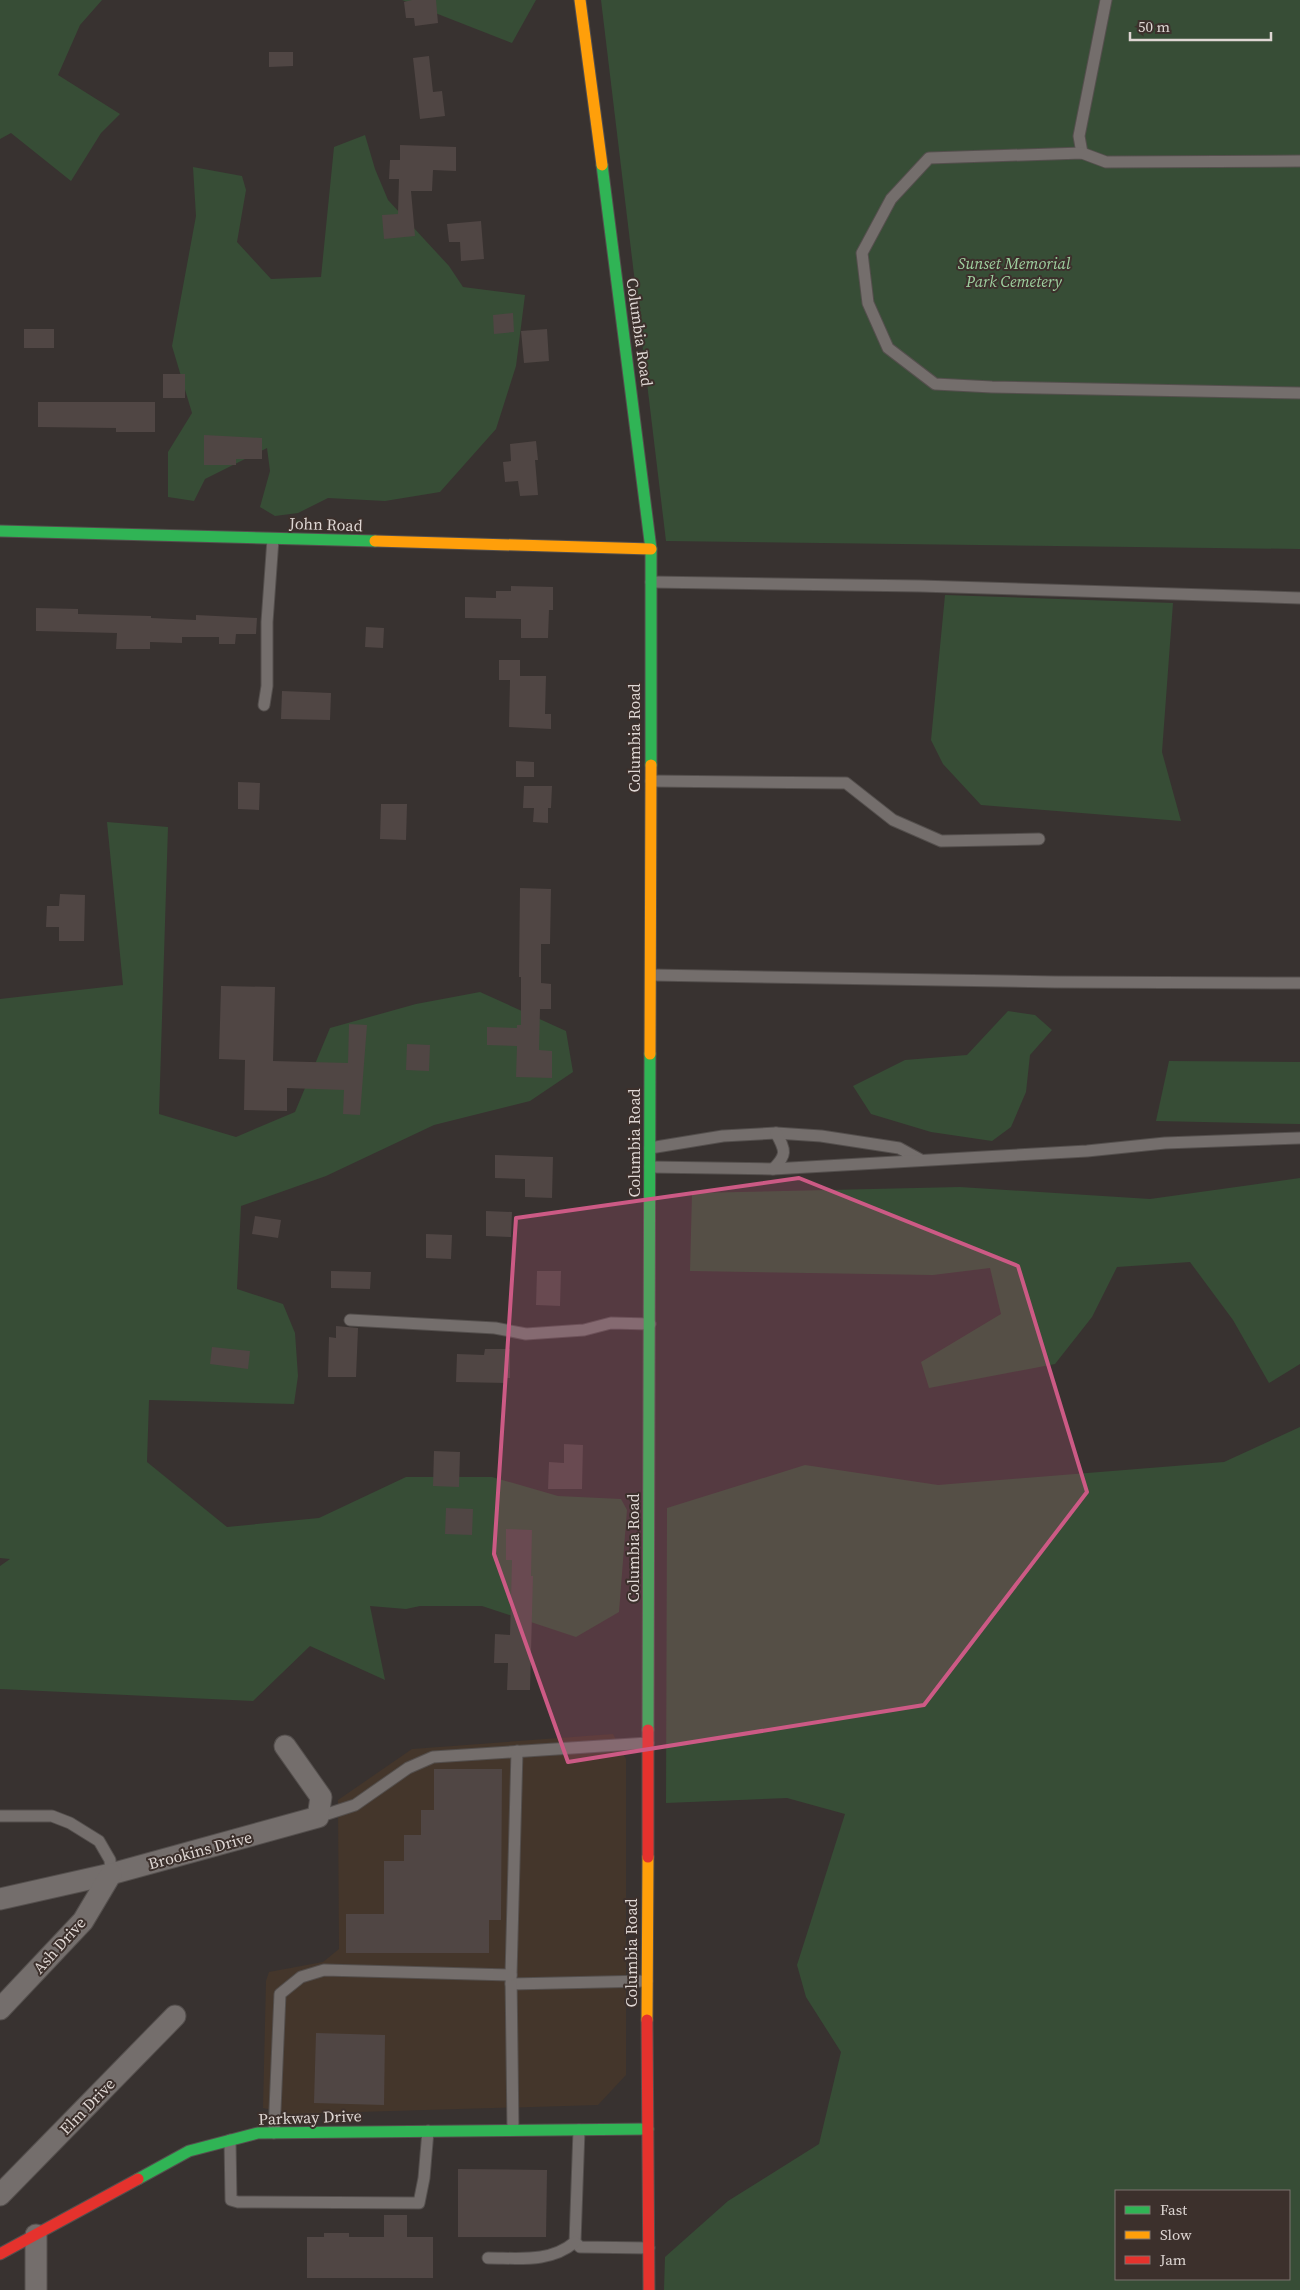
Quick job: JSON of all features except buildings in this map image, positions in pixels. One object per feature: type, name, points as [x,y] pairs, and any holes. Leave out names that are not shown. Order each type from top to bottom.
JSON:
[{"type":"main road","name":"Columbia Road","points":[[580,0],[643,474],[651,549],[647,1981],[649,2290]]},
{"type":"main road","name":"John Road","points":[[0,531],[651,549]]},
{"type":"main road","name":"Parkway Drive","points":[[0,2254],[189,2151],[258,2133],[648,2129]]},
{"type":"street","points":[[285,1746],[321,1797],[318,1817]]},
{"type":"street","name":"Brookins Drive","points":[[0,1899],[111,1874],[318,1817]]},
{"type":"street","name":"Ash Drive","points":[[0,2009],[83,1921],[111,1874]]},
{"type":"street","name":"Elm Drive","points":[[0,2195],[175,2016]]},
{"type":"street","points":[[36,2235],[36,2290]]},
{"type":"lane","points":[[1082,153],[1079,136],[1106,0]]},
{"type":"lane","points":[[1300,161],[1106,162],[1082,153],[929,158],[891,199],[862,253],[868,303],[888,348],[935,384],[1002,388],[1300,392]]},
{"type":"lane","points":[[264,706],[267,686],[267,622],[272,539]]},
{"type":"lane","points":[[651,582],[920,586],[1300,598]]},
{"type":"lane","points":[[651,781],[846,783],[893,820],[941,841],[1039,839]]},
{"type":"lane","points":[[651,975],[1055,982],[1300,983]]},
{"type":"lane","points":[[773,1169],[783,1159],[784,1148],[776,1133]]},
{"type":"lane","points":[[650,1148],[724,1136],[776,1133],[820,1136],[899,1148],[923,1161]]},
{"type":"lane","points":[[650,1167],[773,1169],[1087,1151],[1165,1143],[1300,1138]]},
{"type":"lane","points":[[350,1320],[495,1328],[526,1334],[584,1330],[611,1323],[650,1324]]},
{"type":"lane","points":[[318,1817],[355,1805],[408,1768],[433,1757],[648,1742]]},
{"type":"lane","points":[[513,2130],[511,1980],[517,1751]]},
{"type":"lane","points":[[0,1816],[52,1816],[70,1823],[99,1841],[110,1860],[111,1874]]},
{"type":"lane","points":[[274,2133],[280,1994],[301,1977],[324,1970],[511,1980],[647,1981]]},
{"type":"lane","points":[[579,2130],[575,2242],[580,2247],[649,2248]]},
{"type":"lane","points":[[230,2140],[231,2200],[238,2202],[419,2203],[424,2178],[428,2131]]},
{"type":"lane","points":[[488,2258],[549,2257],[564,2251],[575,2242]]},
{"type":"highlighted area","points":[[799,1178],[1018,1266],[1087,1492],[924,1705],[568,1762],[494,1554],[516,1218]]},
{"type":"shaded area","points":[[613,1734],[626,1759],[626,2075],[598,2105],[291,2114],[263,2108],[266,1981],[269,1972],[323,1962],[339,1949],[338,1800],[412,1749]]},
{"type":"green space","points":[[0,0],[102,0],[80,25],[58,75],[120,114],[101,133],[71,181],[11,133],[0,139]]},
{"type":"green space","points":[[402,0],[536,0],[512,43]]},
{"type":"green space","name":"Sunset Memorial Park Cemetery","points":[[601,0],[1300,0],[1300,549],[666,541]]},
{"type":"green space","points":[[365,135],[375,169],[388,200],[449,266],[463,287],[525,295],[516,366],[496,429],[440,492],[385,501],[328,498],[298,513],[275,516],[260,507],[270,471],[267,448],[205,479],[194,501],[168,497],[168,452],[192,413],[172,346],[196,216],[193,167],[242,176],[246,190],[237,242],[271,279],[321,277],[334,147]]},
{"type":"green space","points":[[945,595],[1173,603],[1162,752],[1181,821],[981,805],[943,764],[931,740]]},
{"type":"green space","points":[[107,822],[168,827],[159,1114],[236,1137],[295,1112],[330,1028],[416,1004],[480,992],[566,1031],[573,1072],[530,1101],[434,1125],[326,1176],[241,1206],[237,1289],[283,1304],[295,1333],[298,1376],[294,1404],[149,1400],[147,1462],[227,1527],[319,1518],[406,1477],[492,1477],[558,1496],[621,1499],[627,1510],[619,1612],[576,1637],[482,1606],[420,1606],[406,1609],[370,1606],[385,1680],[310,1646],[253,1701],[0,1689],[0,1566],[10,1559],[0,1558],[0,999],[123,985]]},
{"type":"green space","points":[[1008,1011],[1035,1015],[1052,1030],[1030,1055],[1026,1092],[1011,1127],[992,1141],[931,1132],[871,1114],[853,1086],[905,1060],[967,1055]]},
{"type":"green space","points":[[1169,1061],[1300,1062],[1300,1124],[1156,1121]]},
{"type":"green space","points":[[1300,1178],[1300,1364],[1269,1383],[1233,1320],[1190,1262],[1117,1267],[1092,1317],[1055,1364],[929,1388],[921,1362],[1001,1314],[990,1268],[933,1275],[690,1271],[692,1193],[960,1187],[1150,1199]]},
{"type":"green space","points":[[1300,1427],[1300,2290],[664,2290],[665,2257],[728,2201],[819,2144],[841,2052],[806,1997],[797,1965],[845,1814],[787,1798],[666,1803],[667,1508],[805,1465],[938,1485],[1224,1462]]},
{"type":"traffic: fast","points":[[602,165],[651,549],[651,765]]},
{"type":"traffic: fast","points":[[0,531],[375,541]]},
{"type":"traffic: fast","points":[[648,1730],[650,1054]]},
{"type":"traffic: fast","points":[[138,2179],[189,2151],[258,2133],[648,2129]]},
{"type":"traffic: slow","points":[[580,0],[602,165]]},
{"type":"traffic: slow","points":[[375,541],[651,549]]},
{"type":"traffic: slow","points":[[650,1054],[651,765]]},
{"type":"traffic: slow","points":[[647,2020],[648,1857]]},
{"type":"traffic: jam","points":[[648,1730],[648,1857]]},
{"type":"traffic: jam","points":[[647,2020],[649,2290]]},
{"type":"traffic: jam","points":[[0,2254],[138,2179]]}]
